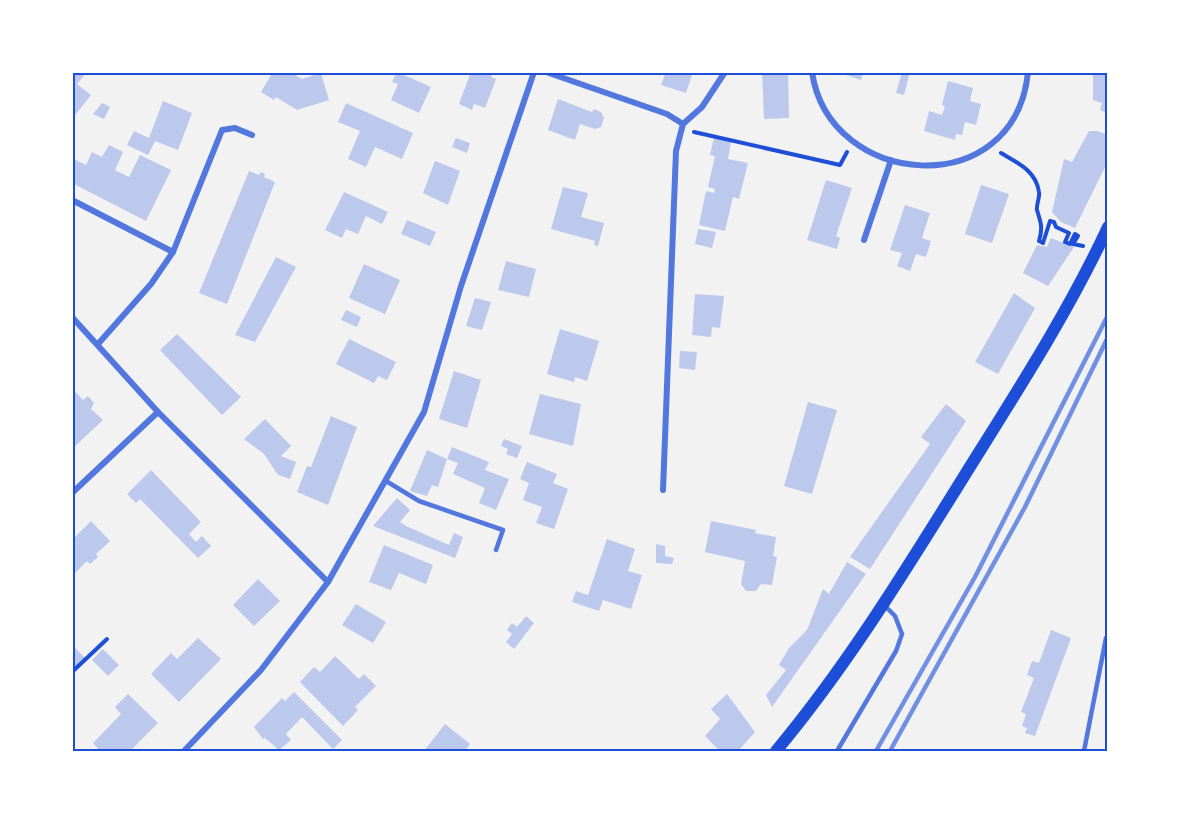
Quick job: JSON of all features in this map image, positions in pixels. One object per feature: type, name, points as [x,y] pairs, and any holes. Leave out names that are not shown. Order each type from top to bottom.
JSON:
[{"type":"main road","points":[[776,751],[830,682],[883,604],[1069,304],[1108,227]]},
{"type":"street","points":[[184,751],[261,670],[328,582],[424,412],[461,286],[534,72]]},
{"type":"street","points":[[546,72],[667,114],[683,124]]},
{"type":"street","points":[[663,490],[676,151],[683,124],[702,107],[725,72]]},
{"type":"street","points":[[812,72],[820,100],[840,131],[853,141],[891,160],[916,165],[944,165],[966,160],[990,147],[1010,126],[1020,107],[1028,72]]},
{"type":"street","points":[[98,344],[151,284],[173,252],[222,130],[234,129],[252,135]]},
{"type":"street","points":[[864,240],[891,160]]},
{"type":"street","points":[[72,200],[173,252]]},
{"type":"street","points":[[72,317],[158,412],[328,582]]},
{"type":"street","points":[[72,494],[158,412]]},
{"type":"lane","points":[[387,481],[419,501],[503,530],[496,550]]},
{"type":"lane","points":[[837,751],[896,651],[902,634],[895,616],[883,604]]},
{"type":"lane","points":[[1084,751],[1106,638]]},
{"type":"path","points":[[694,132],[840,165],[853,141]]},
{"type":"path","points":[[990,147],[1030,170],[1039,188],[1040,198],[1036,209],[1043,226],[1039,242],[1043,243],[1050,221],[1054,222],[1056,227],[1069,233],[1065,242],[1070,244],[1075,234],[1078,236],[1073,244],[1077,247]]},
{"type":"path","points":[[72,672],[107,639]]},
{"type":"building","points":[[72,72],[87,72],[77,84],[91,95],[72,119]]},
{"type":"building","points":[[273,72],[290,72],[302,79],[321,73],[329,100],[297,110],[276,97],[274,100],[261,92]]},
{"type":"building","points":[[397,72],[431,87],[419,113],[391,100],[398,84],[392,82]]},
{"type":"building","points":[[471,72],[493,72],[491,77],[496,79],[485,108],[474,104],[472,110],[459,104]]},
{"type":"building","points":[[666,72],[693,72],[686,93],[661,85]]},
{"type":"building","points":[[762,72],[788,72],[789,118],[764,119]]},
{"type":"building","points":[[837,72],[863,72],[861,80]]},
{"type":"building","points":[[902,72],[910,72],[904,95],[896,93]]},
{"type":"building","points":[[1093,72],[1108,72],[1108,113],[1100,110],[1102,103],[1093,100]]},
{"type":"building","points":[[948,81],[973,88],[970,101],[981,104],[976,125],[965,122],[962,135],[956,134],[955,140],[924,131],[929,111],[942,115]]},
{"type":"building","points":[[558,99],[592,112],[594,109],[601,112],[604,118],[601,127],[595,129],[580,124],[575,140],[548,130]]},
{"type":"building","points":[[163,101],[192,113],[178,150],[155,141],[148,155],[127,145],[134,131],[149,138]]},
{"type":"building","points":[[102,103],[110,107],[104,119],[93,114]]},
{"type":"building","points":[[346,103],[413,133],[402,159],[375,147],[366,167],[348,159],[360,131],[338,122]]},
{"type":"building","points":[[1089,131],[1108,135],[1108,161],[1075,228],[1061,222],[1052,212],[1064,159],[1072,162]]},
{"type":"building","points":[[456,138],[470,143],[467,153],[452,147]]},
{"type":"building","points":[[714,138],[731,142],[728,159],[748,163],[739,199],[733,197],[725,231],[699,225],[706,191],[714,193],[715,189],[708,187],[715,156],[710,155]]},
{"type":"building","points":[[109,145],[123,152],[115,170],[129,177],[140,155],[171,170],[146,221],[72,183],[72,158],[86,165],[92,152],[102,157]]},
{"type":"building","points":[[435,161],[460,171],[448,205],[423,193]]},
{"type":"building","points":[[249,171],[259,175],[261,172],[265,174],[264,177],[275,182],[227,304],[199,293]]},
{"type":"building","points":[[826,180],[852,188],[836,236],[840,238],[837,249],[807,240]]},
{"type":"building","points":[[981,185],[1009,194],[992,243],[965,234]]},
{"type":"building","points":[[563,187],[588,193],[581,217],[604,223],[598,246],[594,245],[595,241],[551,229]]},
{"type":"building","points":[[344,192],[388,212],[382,224],[366,216],[358,234],[346,229],[342,238],[325,230]]},
{"type":"building","points":[[905,205],[930,213],[922,238],[931,241],[926,257],[916,254],[910,271],[897,266],[902,253],[890,250]]},
{"type":"building","points":[[407,220],[436,232],[430,246],[401,234]]},
{"type":"building","points":[[698,229],[716,232],[712,248],[695,244]]},
{"type":"building","points":[[1051,238],[1074,247],[1048,286],[1023,273],[1037,245],[1047,247]]},
{"type":"building","points":[[276,257],[296,267],[255,342],[235,335]]},
{"type":"building","points":[[506,261],[536,269],[529,297],[498,290]]},
{"type":"building","points":[[364,264],[400,280],[385,314],[349,298]]},
{"type":"building","points":[[1014,293],[1035,308],[998,374],[975,362]]},
{"type":"building","points":[[695,294],[724,296],[720,328],[712,327],[711,337],[692,335]]},
{"type":"building","points":[[475,298],[491,302],[482,330],[466,326]]},
{"type":"building","points":[[346,310],[361,317],[357,327],[341,320]]},
{"type":"building","points":[[560,329],[599,341],[587,381],[575,377],[574,382],[547,374]]},
{"type":"building","points":[[177,334],[241,397],[222,415],[160,350]]},
{"type":"building","points":[[349,339],[396,362],[387,380],[378,376],[374,383],[336,364]]},
{"type":"building","points":[[680,351],[697,352],[695,370],[679,368]]},
{"type":"building","points":[[454,371],[481,380],[467,428],[439,419]]},
{"type":"building","points":[[72,388],[83,400],[88,396],[94,403],[91,409],[103,420],[72,449]]},
{"type":"building","points":[[540,394],[581,404],[573,446],[529,434]]},
{"type":"building","points":[[808,402],[837,410],[812,494],[784,486]]},
{"type":"building","points":[[946,404],[966,421],[870,569],[850,557],[930,444],[921,437]]},
{"type":"building","points":[[331,416],[357,427],[328,505],[297,492],[307,466],[311,467]]},
{"type":"building","points":[[265,419],[291,446],[281,456],[296,462],[290,479],[278,475],[264,454],[244,439]]},
{"type":"building","points":[[504,439],[522,446],[517,458],[506,454],[508,449],[501,446]]},
{"type":"building","points":[[452,447],[489,462],[485,470],[509,479],[496,510],[479,503],[485,488],[453,474],[458,463],[447,459]]},
{"type":"building","points":[[427,450],[447,459],[438,487],[432,485],[427,496],[410,491]]},
{"type":"building","points":[[527,462],[557,474],[553,483],[568,489],[554,529],[536,523],[542,507],[523,500],[529,483],[520,479]]},
{"type":"building","points":[[151,470],[201,522],[189,534],[196,542],[202,536],[211,546],[198,558],[140,499],[136,503],[127,494]]},
{"type":"building","points":[[397,498],[410,510],[400,522],[406,526],[449,545],[454,533],[463,537],[455,558],[373,526]]},
{"type":"building","points":[[91,521],[110,541],[96,554],[98,557],[90,564],[87,561],[72,576],[72,540]]},
{"type":"building","points":[[711,521],[756,530],[755,533],[776,537],[773,556],[777,557],[772,585],[761,584],[756,591],[746,591],[741,584],[745,561],[705,552]]},
{"type":"building","points":[[607,539],[635,549],[628,571],[642,575],[631,609],[603,600],[599,611],[572,602],[576,591],[588,595]]},
{"type":"building","points":[[656,544],[665,546],[665,556],[674,558],[672,564],[656,563]]},
{"type":"building","points":[[384,545],[433,565],[426,584],[399,573],[391,590],[369,582]]},
{"type":"building","points":[[847,562],[866,574],[772,707],[766,695],[786,670],[779,665],[789,648],[807,630],[823,589],[829,594]]},
{"type":"building","points":[[258,579],[280,601],[254,626],[233,605]]},
{"type":"building","points":[[356,604],[386,622],[373,643],[342,625]]},
{"type":"building","points":[[526,616],[534,623],[514,649],[506,642],[512,634],[507,630],[512,623],[517,627]]},
{"type":"building","points":[[1051,630],[1071,638],[1035,736],[1025,733],[1027,728],[1022,726],[1026,714],[1021,712],[1034,678],[1027,675],[1032,661],[1039,663]]},
{"type":"building","points":[[198,638],[221,659],[179,702],[151,674],[171,653],[177,659]]},
{"type":"building","points":[[72,645],[85,658],[75,667],[72,664]]},
{"type":"building","points":[[103,649],[119,665],[108,676],[92,660]]},
{"type":"building","points":[[335,656],[359,679],[364,674],[376,686],[355,707],[358,710],[343,726],[300,682],[314,667],[320,672]]},
{"type":"building","points":[[294,692],[342,740],[333,749],[302,717],[286,734],[291,740],[279,750],[265,738],[263,739],[254,727],[282,698],[285,701]]},
{"type":"building","points":[[128,694],[158,723],[130,751],[100,751],[93,743],[121,714],[115,707]]},
{"type":"building","points":[[727,694],[755,732],[738,751],[720,751],[705,736],[720,719],[711,709]]},
{"type":"building","points":[[445,724],[470,744],[465,751],[424,751]]},
{"type":"railway","points":[[876,751],[975,577],[1108,315]]},
{"type":"railway","points":[[890,751],[1025,507],[1108,337]]}]
